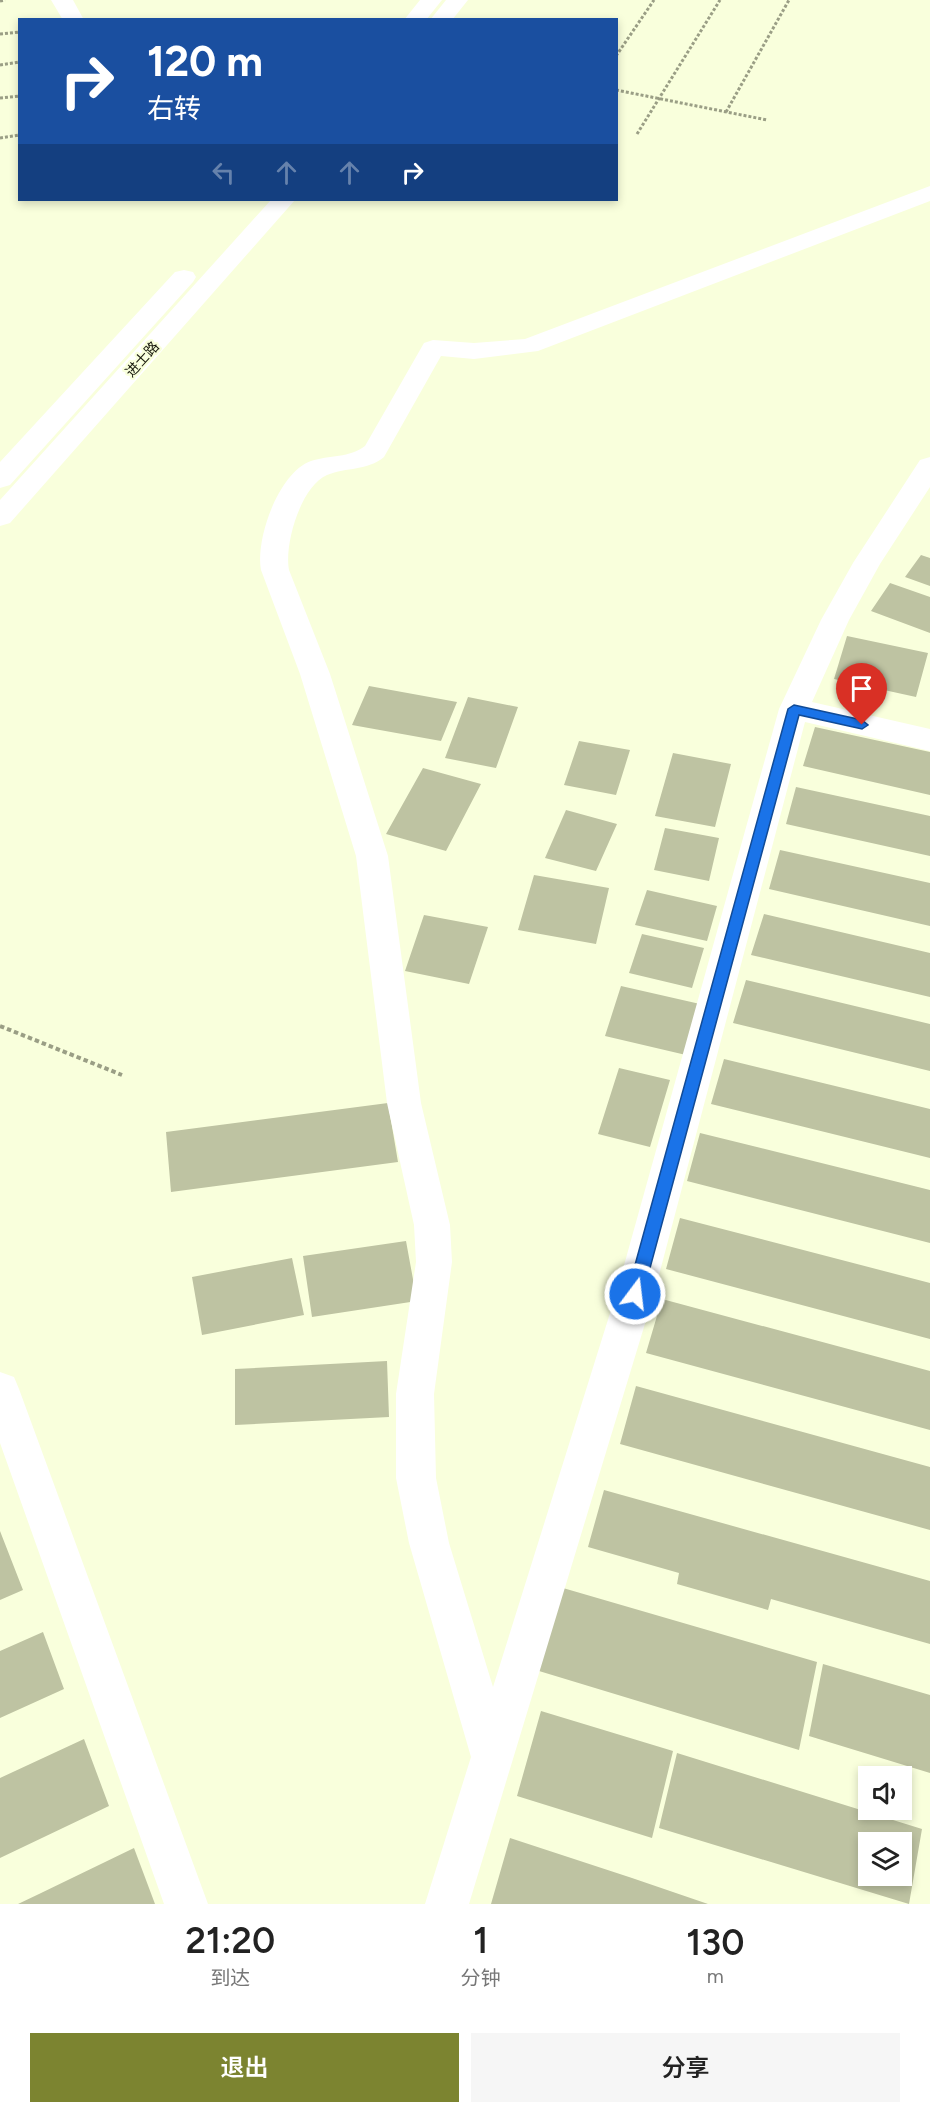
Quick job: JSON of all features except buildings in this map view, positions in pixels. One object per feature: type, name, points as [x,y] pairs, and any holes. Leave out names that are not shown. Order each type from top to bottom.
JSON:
[{"type":"street","points":[[62,0],[73,18]]},
{"type":"street","points":[[416,18],[431,0]]},
{"type":"street","points":[[442,18],[456,0]]},
{"type":"street","points":[[492,1756],[429,1543],[416,1478],[416,1394],[434,1262],[432,1225],[404,1103],[372,856],[315,674],[274,570],[276,537],[297,484],[306,475],[326,466],[365,459],[375,451],[433,348],[474,351],[529,346],[930,193]]},
{"type":"street","name":"进士路","points":[[0,480],[253,201]]},
{"type":"street","name":"进士路","points":[[0,517],[282,201]]},
{"type":"street","points":[[447,1904],[635,1294],[794,709],[835,620],[861,572],[930,466]]},
{"type":"street","points":[[794,709],[930,740]]},
{"type":"street","points":[[0,1389],[186,1904]]},
{"type":"path","points":[[0,1],[5,0]]},
{"type":"path","points":[[618,53],[654,0]]},
{"type":"path","points":[[637,134],[720,0]]},
{"type":"path","points":[[726,112],[789,0]]},
{"type":"path","points":[[0,34],[18,32]]},
{"type":"path","points":[[0,65],[18,62]]},
{"type":"path","points":[[618,90],[767,120]]},
{"type":"path","points":[[0,98],[18,96]]},
{"type":"path","points":[[0,138],[18,135]]},
{"type":"path","points":[[0,1026],[122,1076]]},
{"type":"route","points":[[635,1294],[794,709],[862,725]]}]
